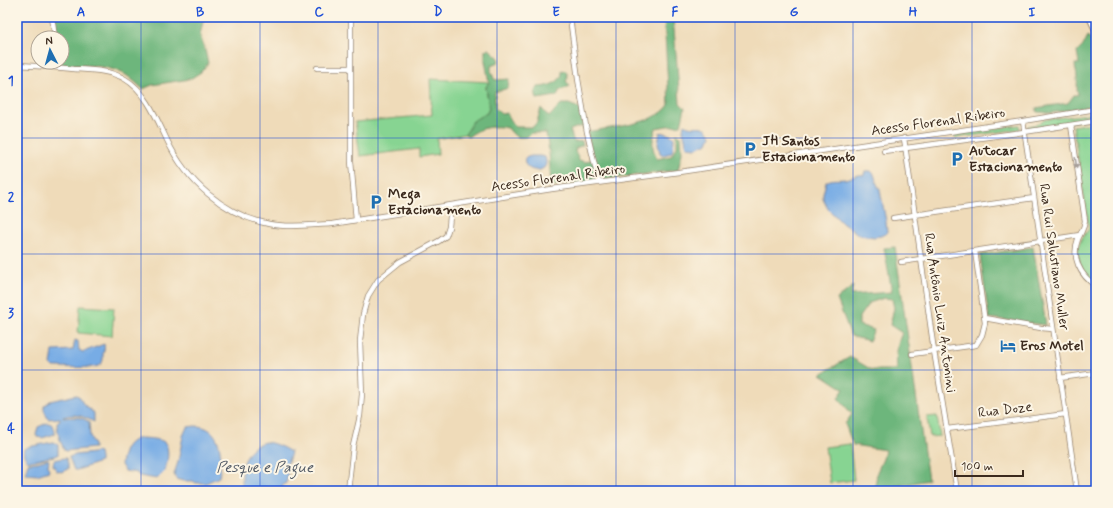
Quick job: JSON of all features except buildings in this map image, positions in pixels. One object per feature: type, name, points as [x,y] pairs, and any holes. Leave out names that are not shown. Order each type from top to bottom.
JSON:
[{"type":"highway","points":[[1090,17],[1096,30]]},
{"type":"street","points":[[52,17],[53,30]]},
{"type":"street","points":[[351,17],[351,161],[356,220]]},
{"type":"street","points":[[570,17],[587,132],[599,183]]},
{"type":"street","name":"Acesso Florenal Ribeiro","points":[[17,65],[30,65]]},
{"type":"street","name":"Acesso Florenal Ribeiro","points":[[70,67],[103,71],[125,79],[141,92],[156,116],[170,146],[183,166],[198,185],[220,204],[238,214],[255,220],[269,224],[295,226],[332,224],[546,190],[679,172],[1096,109]]},
{"type":"street","points":[[317,68],[351,68]]},
{"type":"street","name":"Rua Rui Salustiano Muller","points":[[1023,121],[1077,491]]},
{"type":"street","name":"Acesso Florenal Ribeiro","points":[[884,151],[1096,121]]},
{"type":"street","points":[[1071,125],[1085,221],[1076,247],[1077,264],[1082,273],[1095,285],[1096,303]]},
{"type":"street","name":"Rua Antônio Luiz Antonini","points":[[904,138],[934,351],[957,491]]},
{"type":"street","points":[[893,218],[1034,198]]},
{"type":"street","points":[[348,491],[353,446],[360,416],[362,394],[360,341],[363,314],[368,296],[378,280],[400,262],[446,236],[449,227],[451,205]]},
{"type":"street","points":[[901,262],[1080,235]]},
{"type":"street","points":[[912,354],[976,345],[982,335],[985,323],[975,251]]},
{"type":"street","points":[[984,318],[1053,329]]},
{"type":"street","points":[[1060,378],[1096,373]]},
{"type":"street","name":"Rua Doze","points":[[947,429],[1066,414]]},
{"type":"green space","points":[[53,17],[204,17],[200,35],[208,63],[201,72],[190,79],[152,85],[143,89],[126,75],[118,71],[101,67],[70,65],[70,30],[54,30]]},
{"type":"green space","points":[[664,17],[673,17],[680,103],[685,108],[681,125],[656,128],[653,147],[657,159],[671,156],[677,147],[677,134],[681,136],[682,153],[678,170],[551,186],[549,151],[546,133],[531,133],[527,137],[520,137],[514,135],[508,128],[498,127],[482,129],[468,137],[465,134],[472,122],[487,113],[489,108],[486,87],[489,82],[485,61],[485,50],[489,49],[499,58],[498,63],[491,66],[494,79],[509,79],[508,88],[495,92],[495,108],[501,114],[507,113],[515,127],[533,127],[537,122],[541,108],[549,117],[561,104],[569,104],[581,109],[586,131],[581,126],[570,130],[574,142],[582,141],[583,145],[576,148],[575,151],[578,160],[586,162],[592,159],[587,132],[619,127],[643,121],[663,112],[669,105]]},
{"type":"green space","points":[[1088,36],[1096,47],[1096,105],[1051,113],[1037,112],[1036,108],[1068,103],[1074,95],[1078,95],[1075,64],[1079,64],[1077,52],[1083,46]]},
{"type":"green space","points":[[562,70],[566,71],[568,77],[566,81],[570,86],[559,91],[557,96],[537,99],[535,91],[538,87],[547,86],[557,82],[561,77]]},
{"type":"green space","points":[[430,79],[489,82],[486,87],[489,108],[487,113],[478,118],[465,134],[437,139],[438,154],[419,157],[419,149],[360,156],[355,122],[432,115]]},
{"type":"green space","points":[[1096,113],[1096,118],[1028,129],[1028,126],[1038,124],[1043,120]]},
{"type":"green space","points":[[1094,123],[1096,139],[1096,283],[1084,272],[1078,256],[1080,243],[1083,236],[1089,229],[1073,126]]},
{"type":"green space","points":[[1019,125],[1020,129],[955,138],[955,134]]},
{"type":"green space","points":[[895,247],[928,480],[875,490],[877,472],[885,450],[853,445],[845,424],[852,414],[838,398],[844,389],[821,374],[850,357],[872,370],[897,370],[897,351],[902,333],[890,325],[894,308],[892,299],[884,298],[869,303],[859,317],[859,325],[874,330],[869,341],[851,336],[837,299],[853,286],[851,295],[892,292],[884,248]]},
{"type":"green space","points":[[1033,247],[1046,325],[989,318],[980,255]]},
{"type":"green space","points":[[80,306],[114,308],[112,336],[78,333]]},
{"type":"green space","points":[[937,416],[940,436],[930,437],[927,417]]},
{"type":"green space","points":[[850,444],[854,480],[830,483],[825,447]]},
{"type":"water","points":[[684,124],[692,127],[706,128],[711,136],[708,143],[696,148],[687,147],[683,130]]},
{"type":"water","points":[[660,132],[671,135],[674,138],[671,153],[663,155],[660,153],[658,144]]},
{"type":"water","points":[[531,156],[545,157],[546,163],[541,170],[527,167],[525,158]]},
{"type":"water","points":[[865,171],[871,171],[874,174],[880,190],[887,233],[881,236],[874,237],[859,235],[843,224],[828,209],[823,199],[826,182],[864,175]]},
{"type":"water","points":[[75,340],[78,341],[79,350],[83,352],[104,344],[103,359],[101,364],[86,367],[54,367],[51,365],[53,351],[73,350]]},
{"type":"water","points":[[76,395],[80,397],[83,404],[94,413],[94,422],[76,415],[63,418],[80,418],[89,422],[90,436],[94,448],[65,451],[60,441],[58,429],[57,422],[60,418],[48,419],[44,406],[50,401]]},
{"type":"water","points":[[47,423],[53,426],[55,434],[42,438],[37,437],[38,427]]},
{"type":"water","points":[[187,427],[204,427],[211,431],[219,444],[221,460],[219,477],[206,483],[183,481],[176,479],[174,474],[183,436]]},
{"type":"water","points":[[135,439],[160,440],[166,444],[168,457],[166,465],[164,472],[157,479],[139,476],[137,473],[125,471],[121,465],[128,444]]},
{"type":"water","points":[[53,442],[58,445],[58,455],[31,461],[28,461],[25,457],[24,449]]},
{"type":"water","name":"Pesque e Pague","points":[[265,442],[275,444],[291,452],[286,467],[288,476],[286,483],[283,485],[281,491],[243,491],[242,476],[245,461],[252,449]]},
{"type":"water","points":[[96,452],[99,453],[100,462],[74,470],[69,457]]},
{"type":"water","points":[[66,458],[68,469],[61,472],[57,471],[53,465],[54,460]]},
{"type":"water","points":[[48,459],[49,471],[37,475],[25,474],[28,463]]},
{"type":"place","name":"JH Santos Estacionamento","points":[[750,149]]},
{"type":"place","name":"Autocar Estacionamento","points":[[957,159]]},
{"type":"place","name":"Mega Estacionamento","points":[[376,202]]},
{"type":"place","name":"Eros Motel","points":[[1008,346]]}]
